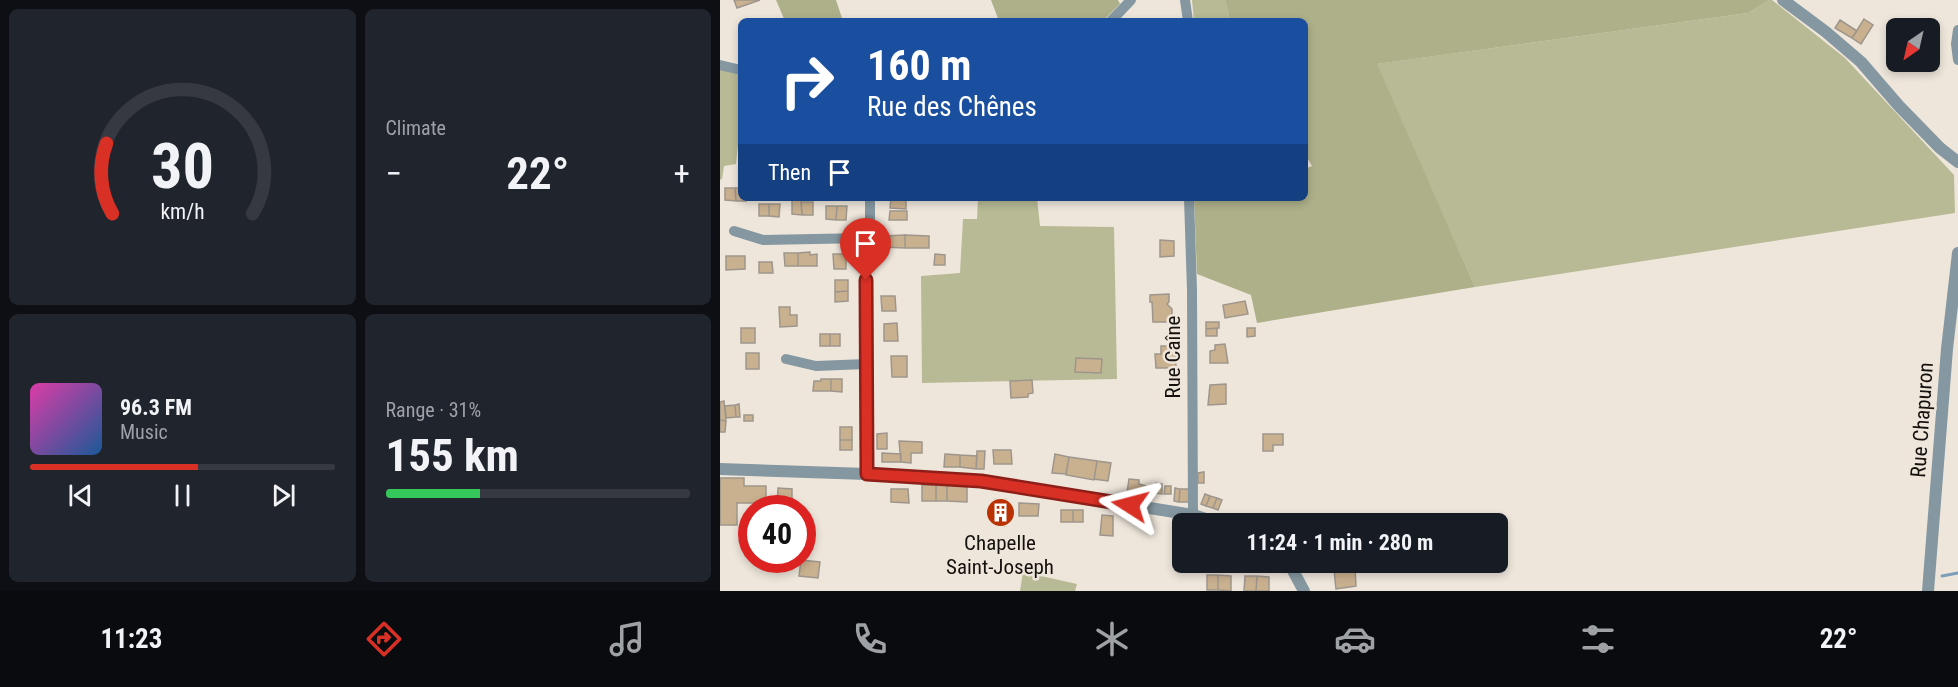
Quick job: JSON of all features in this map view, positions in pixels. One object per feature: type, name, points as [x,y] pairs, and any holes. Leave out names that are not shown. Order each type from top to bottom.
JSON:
[{"type":"street","points":[[1114,18],[1131,0]]},
{"type":"street","points":[[1185,0],[1188,18]]},
{"type":"street","points":[[1783,0],[1861,62],[1899,106],[1940,148],[1958,162]]},
{"type":"street","points":[[1958,30],[1956,44],[1958,60]]},
{"type":"street","points":[[720,65],[738,69]]},
{"type":"street","points":[[867,474],[866,238],[870,218],[870,201]]},
{"type":"street","name":"Rue Caîne","points":[[1189,201],[1193,513]]},
{"type":"street","points":[[734,231],[763,240],[866,238]]},
{"type":"street","name":"Rue Chapuron","points":[[1928,591],[1947,350],[1958,253]]},
{"type":"street","points":[[786,358],[816,366],[866,364]]},
{"type":"street","points":[[720,469],[981,481],[1181,513]]},
{"type":"street","points":[[1294,573],[1304,591]]},
{"type":"green space","points":[[776,0],[836,0],[842,18],[784,18]]},
{"type":"green space","points":[[991,0],[1118,0],[1120,4],[1106,18],[998,18]]},
{"type":"green space","points":[[1192,0],[1225,0],[1229,18],[1194,18]]},
{"type":"green space","points":[[1225,0],[1769,0],[1748,13],[1377,64],[1475,287],[1257,323],[1251,295],[1197,274],[1194,201],[1308,201],[1308,168],[1312,166],[1308,159],[1308,18],[1229,18]]},
{"type":"green space","points":[[1772,0],[1845,58],[1954,175],[1955,213],[1475,287],[1376,64],[1748,13]]},
{"type":"green space","points":[[720,69],[738,73],[738,144],[736,164],[724,166],[720,180]]},
{"type":"green space","points":[[978,201],[1037,201],[1040,226],[1114,227],[1117,379],[922,383],[921,276],[960,273],[963,219],[977,219]]},
{"type":"green space","points":[[1023,572],[1077,584],[1075,591],[1020,591]]},
{"type":"building","points":[[734,0],[760,0],[737,8]]},
{"type":"building","points":[[1864,19],[1873,25],[1861,44],[1852,38]]},
{"type":"building","points":[[1840,20],[1857,31],[1852,38],[1835,28]]},
{"type":"building","points":[[725,188],[735,188],[736,201],[725,200]]},
{"type":"building","points":[[735,188],[738,188],[738,201],[736,201]]},
{"type":"building","points":[[792,201],[801,201],[802,215],[792,214]]},
{"type":"building","points":[[891,201],[906,201],[906,209],[890,208]]},
{"type":"building","points":[[801,202],[813,202],[813,215],[802,215]]},
{"type":"building","points":[[759,204],[769,204],[769,216],[759,216]]},
{"type":"building","points":[[769,204],[780,204],[779,217],[769,216]]},
{"type":"building","points":[[826,206],[837,206],[836,220],[826,219]]},
{"type":"building","points":[[837,206],[847,206],[846,220],[836,220]]},
{"type":"building","points":[[890,211],[907,211],[907,220],[889,220]]},
{"type":"building","points":[[905,235],[929,236],[929,248],[905,248]]},
{"type":"building","points":[[905,235],[905,248],[882,247],[883,236]]},
{"type":"building","points":[[1160,240],[1174,241],[1174,256],[1160,257]]},
{"type":"building","points":[[810,252],[810,255],[817,254],[817,266],[798,266],[798,253]]},
{"type":"building","points":[[784,253],[798,253],[798,266],[785,266]]},
{"type":"building","points":[[833,254],[846,254],[846,269],[834,269]]},
{"type":"building","points":[[935,254],[945,255],[945,265],[934,265]]},
{"type":"building","points":[[726,256],[745,256],[745,269],[726,270]]},
{"type":"building","points":[[759,262],[772,262],[773,273],[759,273]]},
{"type":"building","points":[[835,280],[848,280],[848,291],[835,292]]},
{"type":"building","points":[[848,291],[848,301],[835,302],[835,292]]},
{"type":"building","points":[[1169,294],[1167,304],[1172,309],[1172,320],[1153,322],[1150,295]]},
{"type":"building","points":[[881,296],[895,296],[896,311],[882,311]]},
{"type":"building","points":[[1245,301],[1248,314],[1225,318],[1223,305]]},
{"type":"building","points":[[779,307],[790,307],[790,315],[797,315],[797,326],[780,327]]},
{"type":"building","points":[[1206,322],[1219,322],[1219,328],[1206,329]]},
{"type":"building","points":[[897,323],[898,341],[884,341],[884,324]]},
{"type":"building","points":[[741,328],[755,328],[755,343],[741,343]]},
{"type":"building","points":[[1217,328],[1217,336],[1206,336],[1206,329]]},
{"type":"building","points":[[1247,328],[1255,328],[1255,336],[1247,337]]},
{"type":"building","points":[[820,334],[830,334],[830,346],[820,346]]},
{"type":"building","points":[[830,334],[840,334],[840,346],[830,346]]},
{"type":"building","points":[[1225,344],[1228,363],[1210,363],[1210,351],[1215,350],[1215,345]]},
{"type":"building","points":[[1161,346],[1175,346],[1176,368],[1156,368],[1155,354],[1161,354]]},
{"type":"building","points":[[746,353],[759,353],[759,369],[746,369]]},
{"type":"building","points":[[891,356],[907,356],[907,377],[892,377]]},
{"type":"building","points":[[1076,358],[1102,359],[1101,373],[1075,372]]},
{"type":"building","points":[[821,379],[831,379],[831,391],[813,391],[814,381],[821,381]]},
{"type":"building","points":[[831,379],[842,379],[842,392],[831,391]]},
{"type":"building","points":[[1032,380],[1033,393],[1028,394],[1028,397],[1011,398],[1010,381]]},
{"type":"building","points":[[1226,384],[1226,404],[1208,405],[1210,385]]},
{"type":"building","points":[[724,401],[726,421],[720,420],[720,402]]},
{"type":"building","points":[[739,404],[740,417],[736,417],[735,405]]},
{"type":"building","points":[[735,405],[736,417],[726,418],[725,406]]},
{"type":"building","points":[[744,415],[753,415],[753,421],[744,421]]},
{"type":"building","points":[[720,420],[726,421],[725,432],[720,432]]},
{"type":"building","points":[[840,427],[852,427],[852,440],[840,440]]},
{"type":"building","points":[[887,433],[887,449],[877,449],[877,434]]},
{"type":"building","points":[[1263,434],[1283,434],[1283,445],[1273,445],[1273,451],[1263,451]]},
{"type":"building","points":[[840,440],[852,440],[852,450],[840,450]]},
{"type":"building","points":[[899,441],[922,442],[922,453],[911,453],[911,463],[901,462]]},
{"type":"building","points":[[993,450],[1011,450],[1012,464],[994,464]]},
{"type":"building","points":[[977,451],[985,451],[984,469],[976,469]]},
{"type":"building","points":[[882,453],[901,454],[901,462],[882,462]]},
{"type":"building","points":[[945,454],[960,455],[960,467],[944,467]]},
{"type":"building","points":[[1055,454],[1069,457],[1066,474],[1052,473]]},
{"type":"building","points":[[960,455],[977,456],[976,469],[960,467]]},
{"type":"building","points":[[1069,457],[1097,461],[1094,480],[1066,475]]},
{"type":"building","points":[[1097,461],[1111,463],[1108,481],[1094,479]]},
{"type":"building","points":[[1204,472],[1204,483],[1198,483],[1198,473]]},
{"type":"building","points":[[720,478],[744,478],[744,486],[766,486],[766,495],[738,495],[737,525],[720,525]]},
{"type":"building","points":[[1129,479],[1139,480],[1139,484],[1146,486],[1144,496],[1127,493]]},
{"type":"building","points":[[1156,483],[1162,484],[1162,494],[1155,493]]},
{"type":"building","points":[[922,485],[936,485],[936,501],[922,501]]},
{"type":"building","points":[[936,485],[947,485],[947,501],[936,501]]},
{"type":"building","points":[[947,485],[967,486],[967,502],[947,501]]},
{"type":"building","points":[[1165,486],[1171,486],[1171,494],[1164,494]]},
{"type":"building","points":[[778,488],[792,489],[792,495],[778,495]]},
{"type":"building","points":[[1175,488],[1180,489],[1179,502],[1174,501]]},
{"type":"building","points":[[891,489],[908,489],[909,503],[891,502]]},
{"type":"building","points":[[1180,489],[1190,489],[1189,502],[1179,502]]},
{"type":"building","points":[[1205,494],[1210,496],[1206,506],[1201,504]]},
{"type":"building","points":[[1210,496],[1217,498],[1213,508],[1206,506]]},
{"type":"building","points":[[1217,498],[1222,500],[1218,510],[1213,508]]},
{"type":"building","name":"Chapelle Saint-Joseph","points":[[995,499],[1006,499],[1005,526],[994,525]]},
{"type":"building","points":[[1019,503],[1039,504],[1038,516],[1019,516]]},
{"type":"building","points":[[1061,510],[1073,510],[1073,522],[1061,522]]},
{"type":"building","points":[[1073,510],[1083,510],[1083,522],[1073,522]]},
{"type":"building","points":[[1102,515],[1113,516],[1113,536],[1100,535]]},
{"type":"building","points":[[816,562],[820,562],[818,578],[799,576],[799,573],[816,573]]},
{"type":"building","points":[[1334,573],[1355,573],[1356,586],[1336,589]]},
{"type":"building","points":[[1207,575],[1218,575],[1218,590],[1207,590]]},
{"type":"building","points":[[1218,575],[1231,576],[1231,591],[1218,590]]},
{"type":"building","points":[[1245,576],[1257,576],[1256,591],[1244,591]]},
{"type":"building","points":[[1257,576],[1269,577],[1269,591],[1256,591]]},
{"type":"waterway","points":[[1942,576],[1958,573]]},
{"type":"place","name":"Chapelle Saint-Joseph","points":[[1000,512]]},
{"type":"route","points":[[866,280],[867,474],[981,481],[1130,505]]}]
